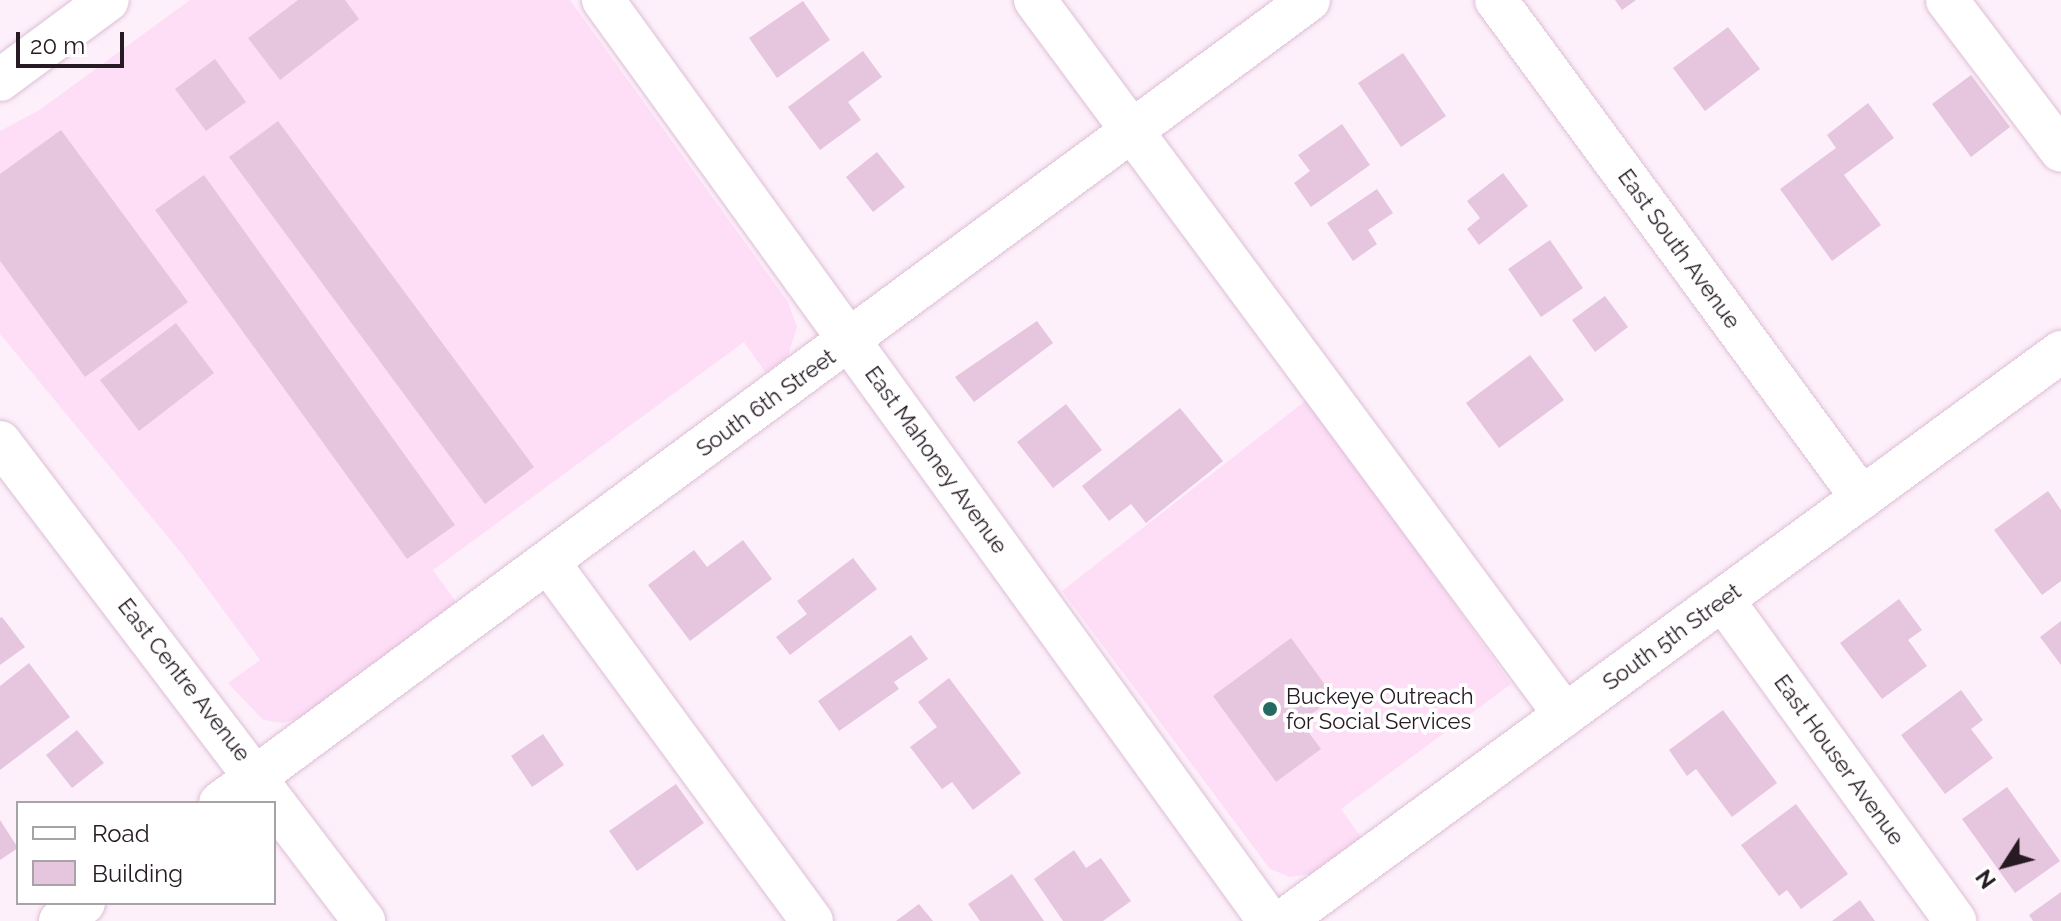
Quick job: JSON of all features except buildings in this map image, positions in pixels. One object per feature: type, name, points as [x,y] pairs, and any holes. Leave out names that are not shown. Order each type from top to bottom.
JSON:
[{"type":"street","points":[[0,80],[108,0]]},
{"type":"street","name":"East Mahoney Avenue","points":[[603,0],[1269,921]]},
{"type":"street","points":[[1035,0],[1565,715]]},
{"type":"street","name":"South 6th Street","points":[[223,801],[1309,0]]},
{"type":"street","name":"East South Avenue","points":[[1496,0],[1862,498]]},
{"type":"street","points":[[1947,0],[2061,151]]},
{"type":"street","name":"South 5th Street","points":[[1283,921],[2059,358]]},
{"type":"street","name":"East Centre Avenue","points":[[0,442],[258,775],[364,921]]},
{"type":"street","points":[[549,563],[812,921]]},
{"type":"street","name":"East Houser Avenue","points":[[1723,600],[1955,921]]},
{"type":"street","points":[[60,921],[81,905]]},
{"type":"shaded area","points":[[190,0],[570,0],[788,302],[797,327],[788,356],[766,373],[744,342],[433,570],[456,602],[305,716],[283,723],[263,720],[228,683],[260,660],[182,554],[0,334],[0,131],[38,111]]},
{"type":"shaded area","points":[[1309,398],[1511,684],[1341,809],[1361,837],[1311,874],[1290,877],[1270,869],[1062,591]]},
{"type":"place","name":"Buckeye Outreach for Social Services","points":[[1270,709]]}]
